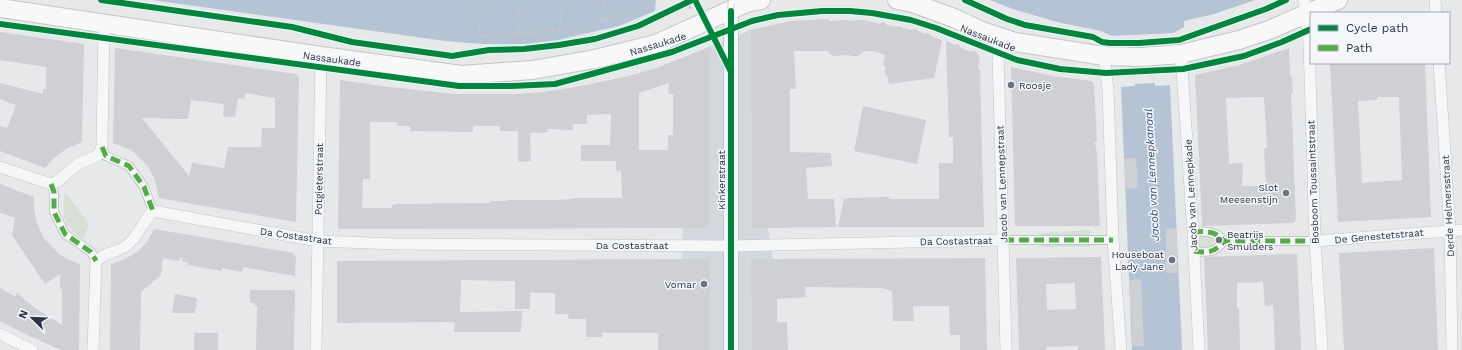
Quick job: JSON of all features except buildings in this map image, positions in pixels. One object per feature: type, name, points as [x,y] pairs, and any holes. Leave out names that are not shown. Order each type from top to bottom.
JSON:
[{"type":"main road","name":"Nassaukade","points":[[0,8],[321,56],[461,75],[532,70],[595,59],[656,44],[730,4],[761,0]]},
{"type":"main road","name":"Nassaukade","points":[[897,0],[913,3],[1015,42],[1107,56],[1141,57],[1178,54],[1239,40],[1269,30],[1305,7],[1338,0]]},
{"type":"street","points":[[1435,0],[1436,12]]},
{"type":"street","name":"Kinkerstraat","points":[[730,4],[731,350]]},
{"type":"street","name":"Bosboom Toussaintstraat","points":[[1305,7],[1309,46],[1315,241],[1322,350]]},
{"type":"street","points":[[96,261],[101,256],[126,246],[136,237],[145,220],[153,211],[144,187],[129,166],[106,156],[102,147],[104,24]]},
{"type":"street","name":"Jacob van Lennepstraat","points":[[1000,37],[998,53],[1006,350]]},
{"type":"street","name":"Jacob van Lennepkade","points":[[1178,54],[1193,232],[1199,350]]},
{"type":"street","name":"Potgieterstraat","points":[[316,350],[321,56]]},
{"type":"street","points":[[1107,56],[1113,240],[1121,350]]},
{"type":"street","name":"Derde Helmersstraat","points":[[1439,64],[1450,230],[1452,350]]},
{"type":"street","points":[[0,167],[51,184],[58,181],[79,163],[97,156],[102,147]]},
{"type":"street","points":[[51,184],[54,192],[54,212],[65,234],[91,252],[96,261],[93,350]]},
{"type":"street","name":"Da Costastraat","points":[[153,211],[318,241],[404,244],[731,246],[1004,240],[1113,240]]},
{"type":"street","name":"De Genestetstraat","points":[[1193,232],[1211,232],[1219,235],[1224,241],[1315,241],[1462,230]]},
{"type":"street","points":[[1194,251],[1211,252],[1224,241]]},
{"type":"street","points":[[0,334],[32,350]]},
{"type":"path","points":[[480,0],[479,36],[560,30],[602,21],[645,6],[646,0]]},
{"type":"path","points":[[519,34],[520,0]]},
{"type":"path","points":[[560,30],[562,0]]},
{"type":"path","points":[[602,21],[603,0]]},
{"type":"path","points":[[682,6],[690,1]]},
{"type":"shaded area","points":[[764,27],[764,54],[790,89],[790,145],[768,227],[777,284],[777,322],[787,322],[787,334],[777,334],[777,350],[658,350],[657,259],[682,259],[685,135],[691,59],[689,55],[753,29]]},
{"type":"shaded area","points":[[65,192],[89,223],[84,240],[72,230],[65,220],[63,209]]},
{"type":"shaded area","points":[[1090,230],[1090,247],[1041,247],[1041,233]]},
{"type":"shaded area","points":[[1195,233],[1204,233],[1221,239],[1216,247],[1196,250]]},
{"type":"water","points":[[152,0],[656,0],[655,11],[619,26],[558,40],[526,44],[483,44],[445,41]]},
{"type":"water","name":"Jacob van Lennepkanaal","points":[[990,0],[1255,0],[1214,14],[1184,21],[1184,27],[1174,33],[1153,34],[1155,86],[1170,85],[1182,350],[1132,350],[1121,87],[1135,86],[1133,35],[1112,36],[1101,31],[1057,22],[1013,9]]},
{"type":"pier","points":[[1153,34],[1155,83],[1135,84],[1133,35]]},
{"type":"tram line","points":[[728,0],[728,350]]},
{"type":"tram line","points":[[734,4],[734,290]]},
{"type":"marked path","points":[[102,147],[106,156],[129,166],[144,187],[153,211]]},
{"type":"marked path","points":[[51,184],[54,192],[54,212],[65,234],[91,252],[96,261]]},
{"type":"marked path","points":[[1193,232],[1214,233],[1224,241],[1315,241]]},
{"type":"marked path","points":[[1004,240],[1113,240]]},
{"type":"marked path","points":[[1194,251],[1211,251],[1217,248],[1224,241]]},
{"type":"cycle path","points":[[101,0],[292,27],[352,42],[452,56],[489,50],[524,49],[559,45],[595,39],[638,26],[692,0]]},
{"type":"cycle path","points":[[695,0],[730,70]]},
{"type":"cycle path","points":[[965,0],[1007,19],[1025,25],[1093,37],[1102,42],[1110,43],[1139,43],[1179,40],[1266,9],[1286,0]]},
{"type":"cycle path","points":[[731,11],[731,350]]},
{"type":"cycle path","points":[[0,24],[459,86],[555,84],[672,52],[752,21],[778,15],[822,11],[872,13],[911,20],[936,28],[1017,60],[1060,69],[1106,73],[1183,69],[1244,56],[1310,29]]},
{"type":"place","name":"Roosje","points":[[1011,85]]},
{"type":"place","name":"Slot Meesenstijn","points":[[1286,193]]},
{"type":"place","name":"Beatrijs Smulders","points":[[1219,240]]},
{"type":"place","name":"Houseboat Lady Jane","points":[[1172,260]]},
{"type":"place","name":"Vomar","points":[[704,284]]}]
